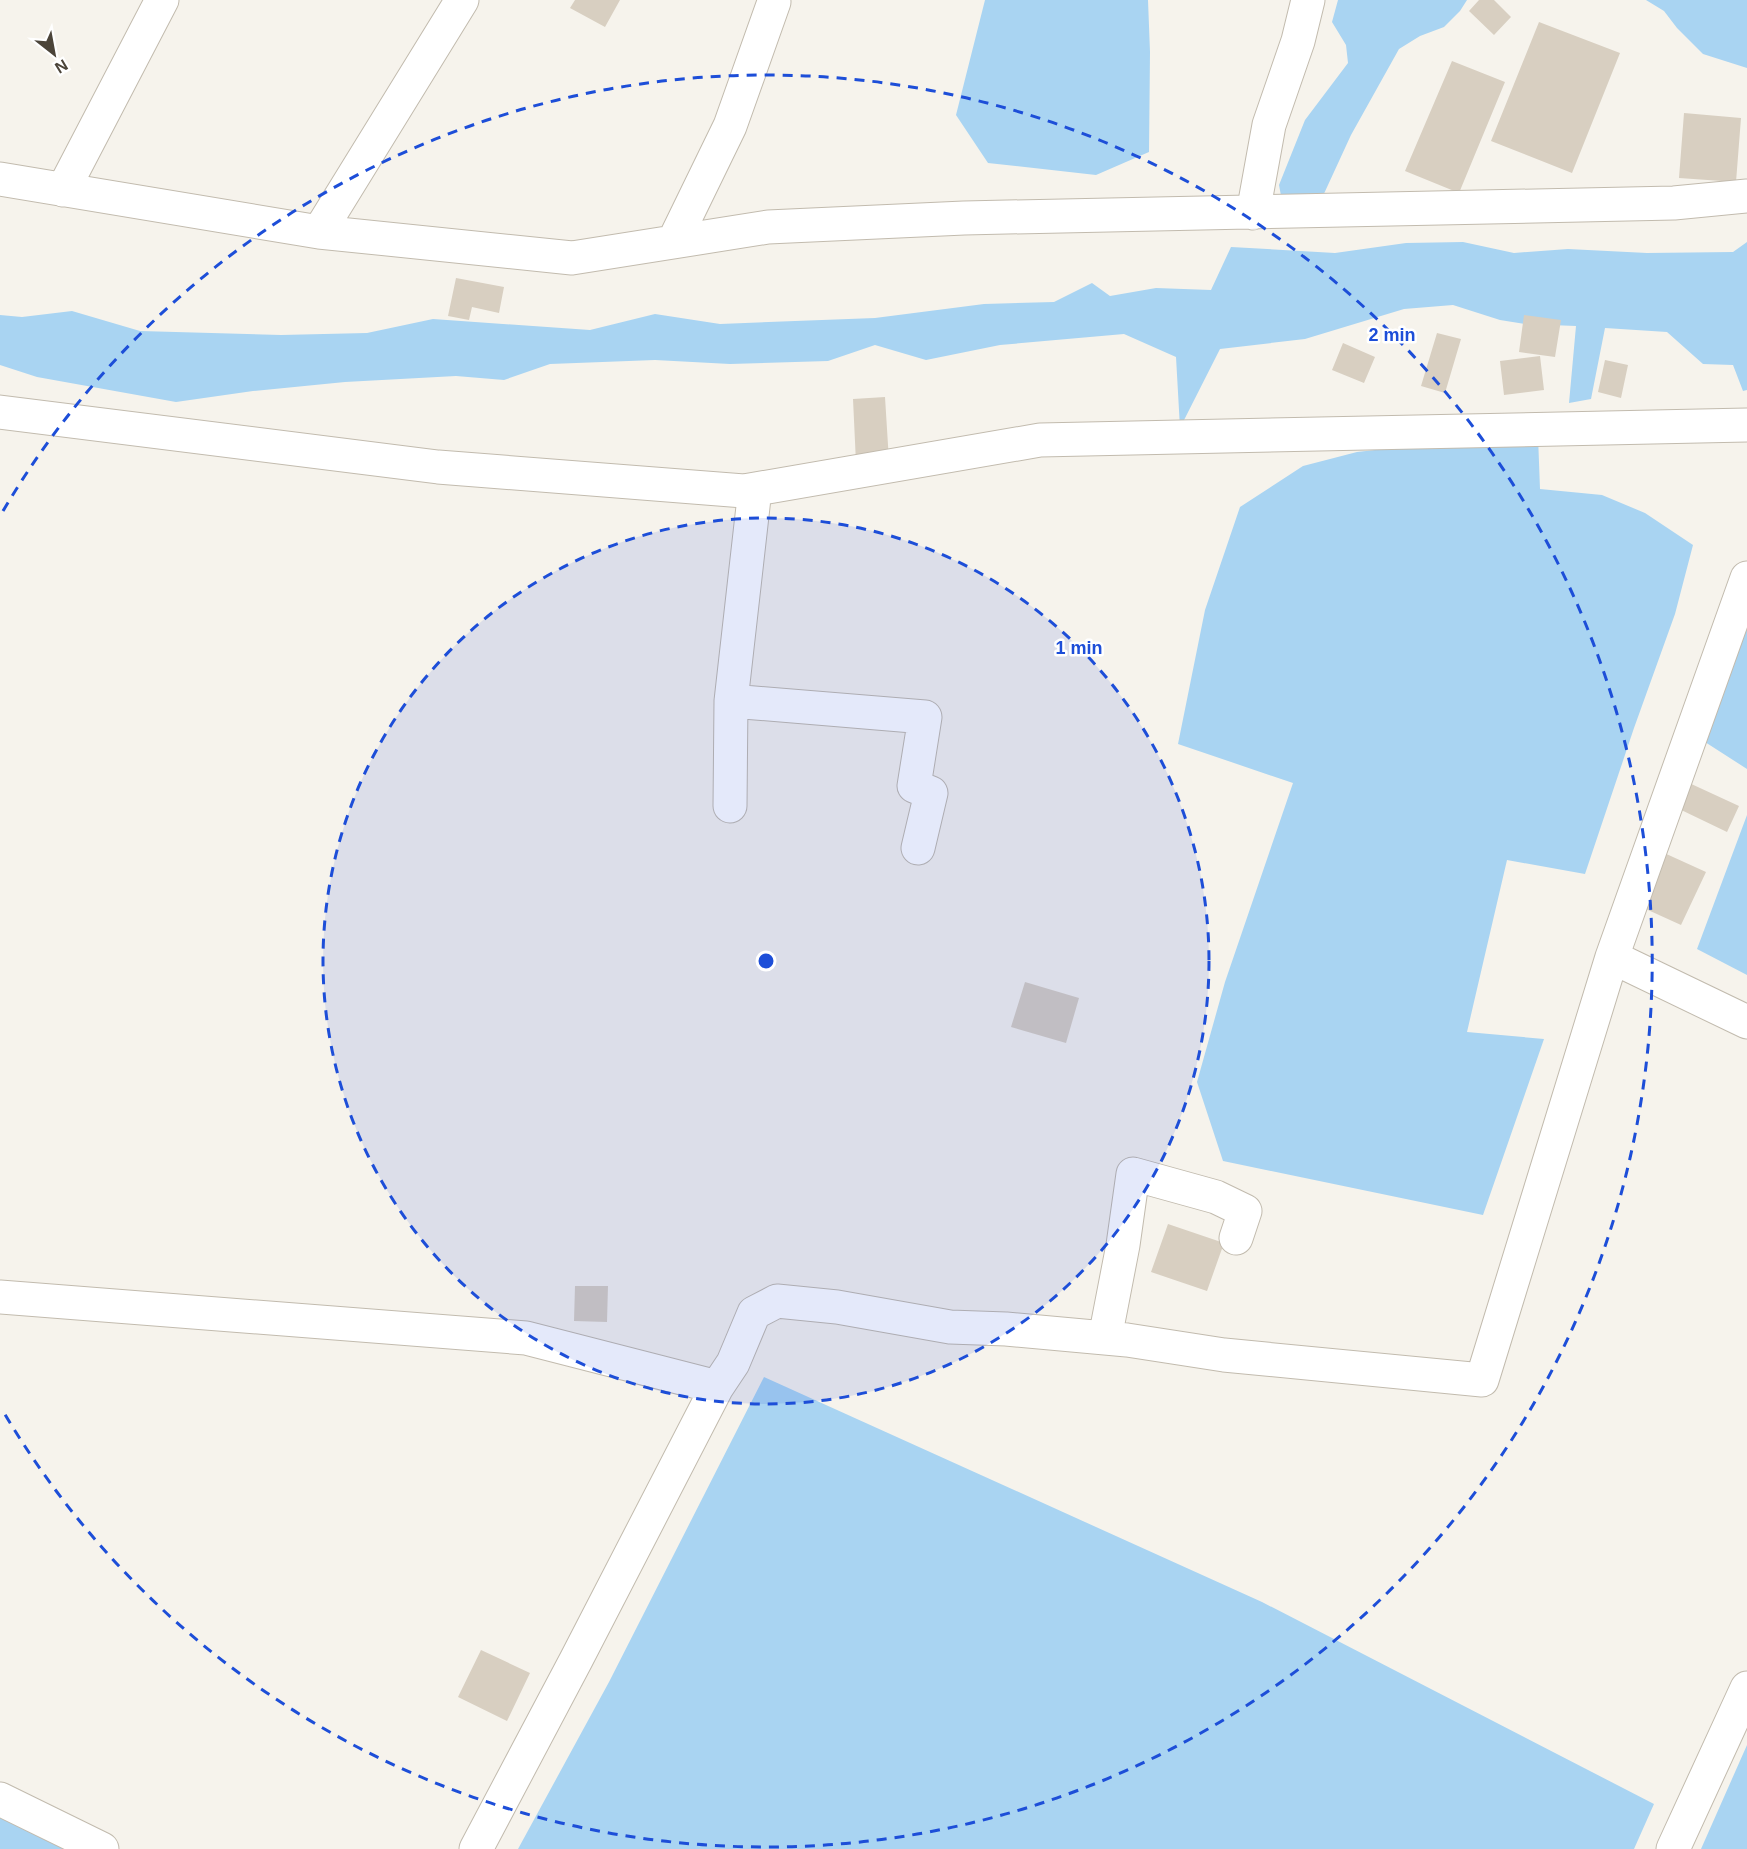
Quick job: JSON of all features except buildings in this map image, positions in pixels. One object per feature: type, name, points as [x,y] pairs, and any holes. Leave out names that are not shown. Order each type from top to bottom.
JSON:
[{"type":"street","points":[[63,190],[162,0]]},
{"type":"street","points":[[319,232],[462,0]]},
{"type":"street","points":[[1253,213],[1269,125],[1298,40],[1308,0]]},
{"type":"street","points":[[675,242],[730,126],[774,2]]},
{"type":"street","points":[[0,179],[319,232],[572,258],[779,226],[964,218],[1674,203],[1747,196]]},
{"type":"street","points":[[0,412],[438,467],[744,491],[1040,440],[1747,425]]},
{"type":"street","points":[[729,806],[731,701],[755,489]]},
{"type":"street","points":[[476,1849],[717,1387],[733,1363],[753,1313],[777,1301],[837,1307],[950,1327],[1006,1329],[1106,1338],[1224,1355],[1482,1380],[1612,957],[1747,578]]},
{"type":"street","points":[[731,701],[925,717],[915,786],[931,793],[918,848]]},
{"type":"street","points":[[1612,957],[1747,1022]]},
{"type":"street","points":[[1106,1338],[1133,1174],[1216,1197],[1245,1211],[1236,1238]]},
{"type":"street","points":[[0,1297],[526,1338],[717,1387]]},
{"type":"street","points":[[1673,1849],[1747,1688]]},
{"type":"street","points":[[0,1799],[102,1849]]},
{"type":"water","points":[[985,0],[1148,0],[1149,152],[1096,175],[988,163],[956,115]]},
{"type":"water","points":[[1338,0],[1467,0],[1460,11],[1444,27],[1420,36],[1399,49],[1351,135],[1322,198],[1282,201],[1279,185],[1305,120],[1348,63],[1346,45],[1332,22]]},
{"type":"water","points":[[1646,0],[1747,0],[1747,68],[1703,54],[1664,11]]},
{"type":"water","points":[[1463,242],[1514,253],[1568,249],[1647,253],[1733,252],[1747,242],[1747,390],[1743,391],[1733,365],[1703,364],[1667,332],[1605,328],[1591,399],[1569,403],[1576,326],[1525,324],[1500,320],[1453,305],[1404,309],[1305,339],[1220,349],[1180,428],[1176,357],[1124,334],[1000,345],[926,360],[875,345],[828,361],[730,364],[655,360],[550,364],[504,380],[456,376],[345,382],[253,391],[176,402],[37,377],[0,365],[0,315],[22,317],[72,311],[140,331],[281,335],[367,333],[433,319],[590,330],[655,314],[720,324],[875,318],[984,304],[1054,302],[1092,283],[1110,296],[1156,288],[1211,290],[1231,247],[1335,253],[1406,243]]},
{"type":"water","points":[[1500,436],[1538,436],[1540,489],[1602,495],[1645,513],[1693,545],[1675,614],[1585,874],[1507,860],[1467,1032],[1544,1039],[1483,1215],[1223,1161],[1197,1082],[1225,982],[1293,783],[1178,744],[1205,610],[1240,507],[1303,466],[1357,452]]},
{"type":"water","points":[[1747,628],[1747,769],[1705,742]]},
{"type":"water","points":[[1747,815],[1747,975],[1697,949]]},
{"type":"water","points":[[764,1377],[1262,1602],[1654,1804],[1634,1849],[518,1849],[609,1682]]},
{"type":"water","points":[[1747,1745],[1747,1849],[1701,1849]]},
{"type":"water","points":[[0,1817],[74,1849],[0,1849]]}]
